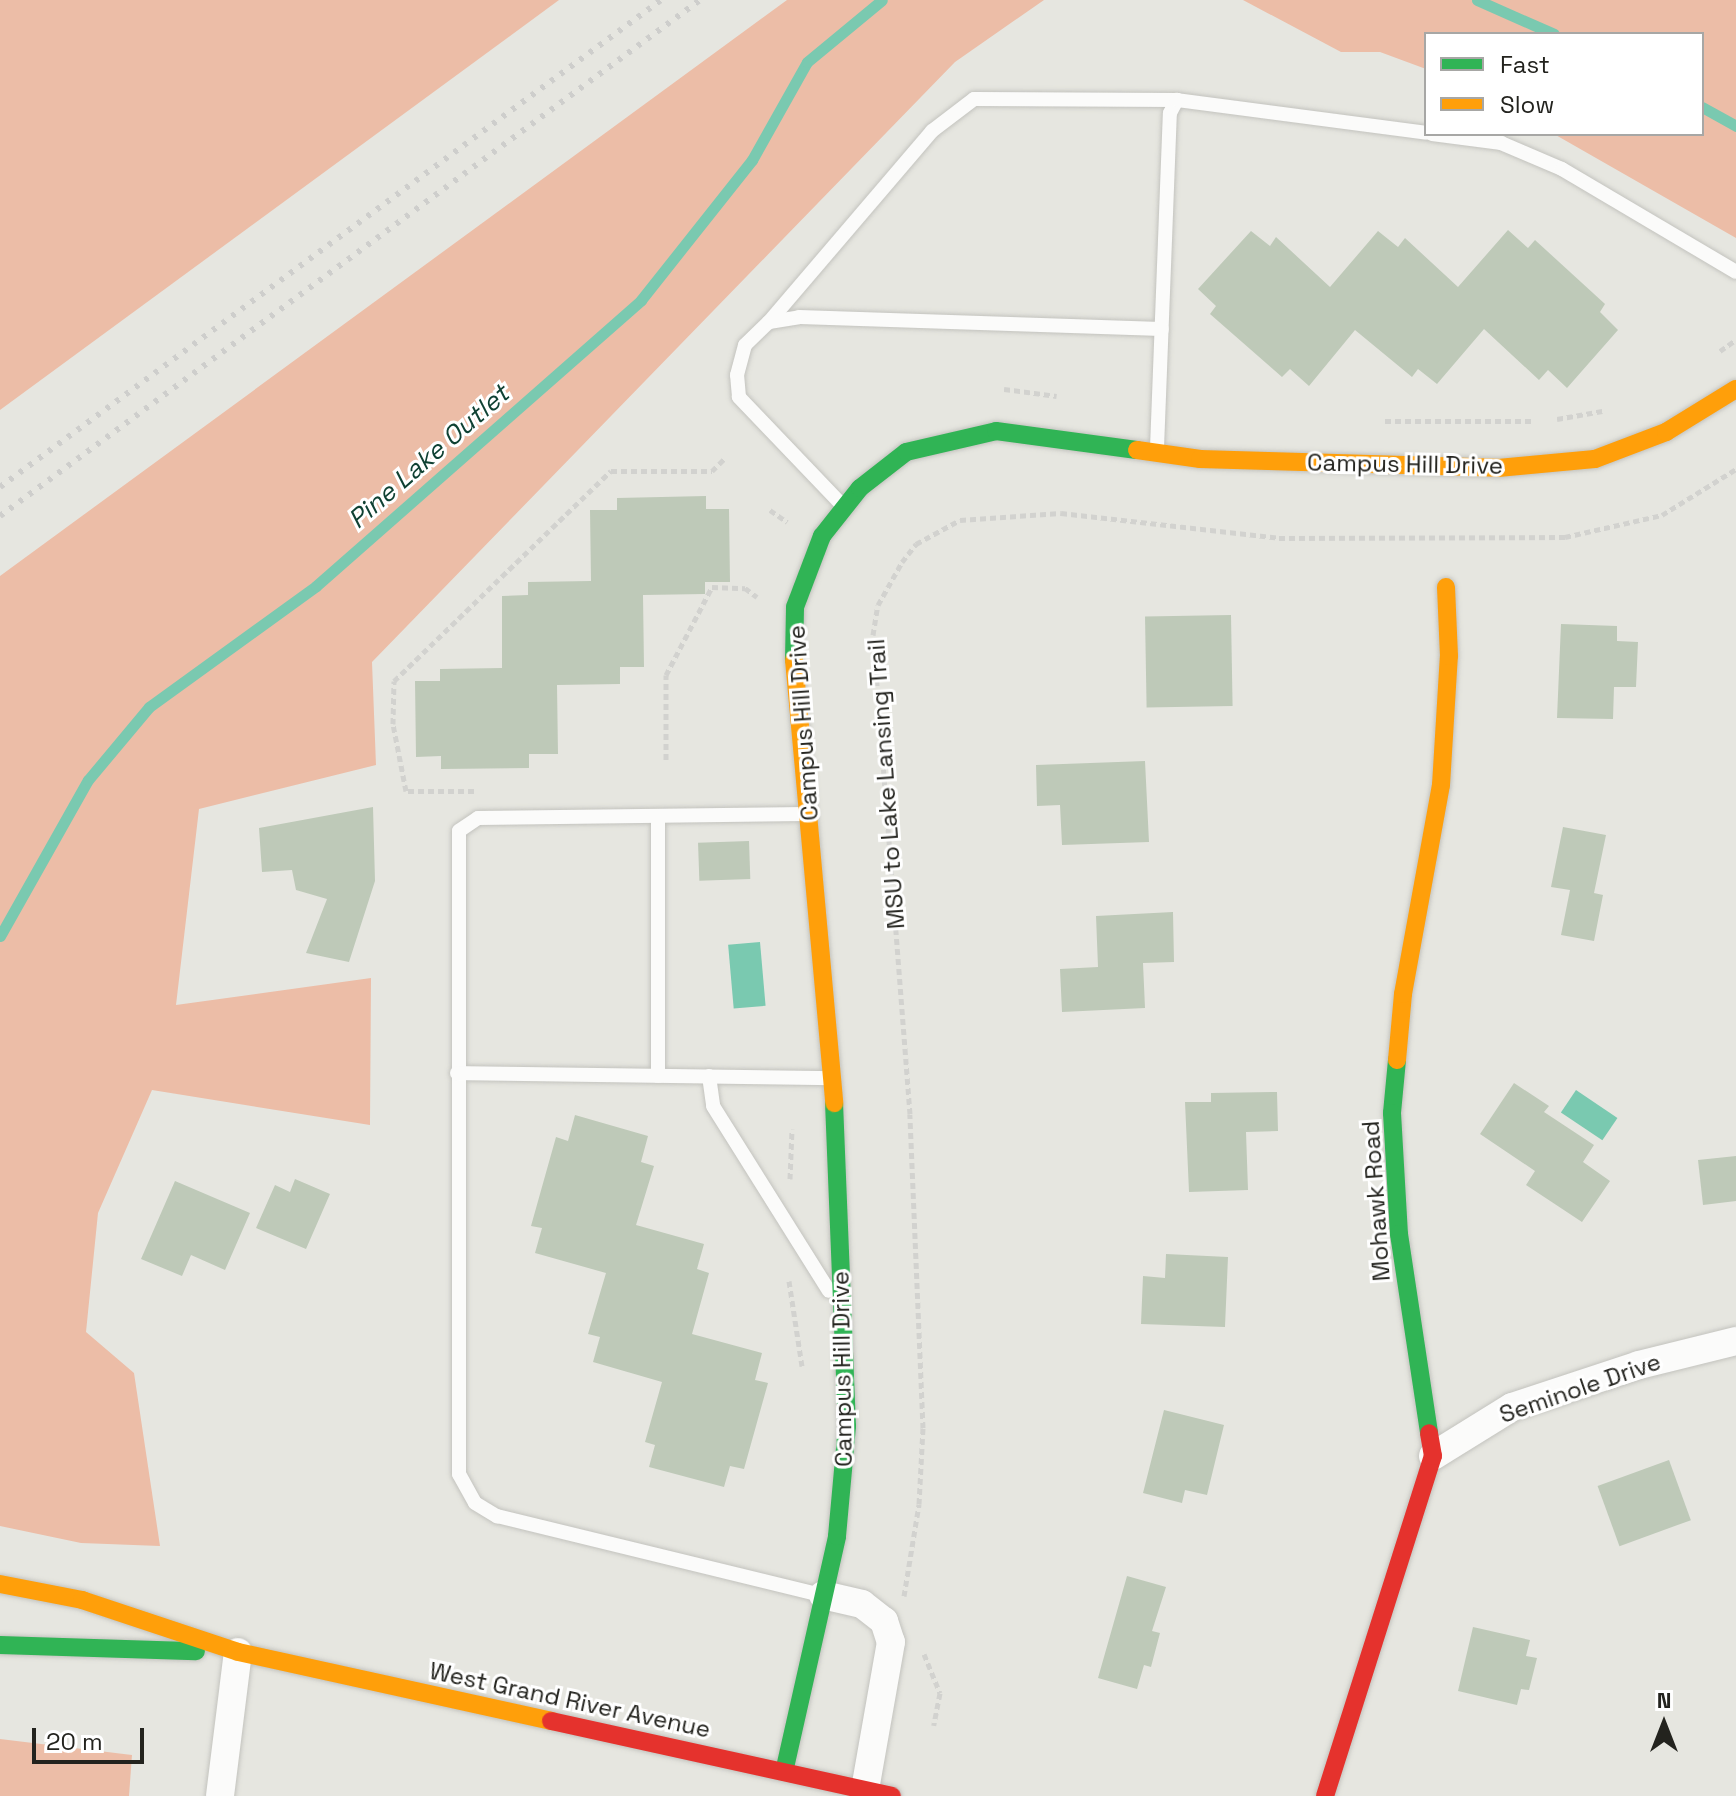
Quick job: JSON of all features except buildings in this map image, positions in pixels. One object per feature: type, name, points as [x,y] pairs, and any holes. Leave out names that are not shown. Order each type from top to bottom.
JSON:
[{"type":"street","name":"Campus Hill Drive","points":[[784,1772],[843,1492],[847,1426],[833,1078],[792,630],[809,564],[843,506],[906,452],[996,431],[1200,459],[1482,467],[1595,459],[1666,432],[1736,389]]},
{"type":"street","name":"Mohawk Road","points":[[1325,1796],[1433,1456],[1399,1234],[1392,1113],[1403,994],[1441,785],[1448,683],[1446,587]]},
{"type":"street","name":"Seminole Drive","points":[[1433,1456],[1512,1407],[1639,1365],[1736,1341]]},
{"type":"street","name":"West Grand River Avenue","points":[[0,1584],[82,1600],[238,1652],[879,1793]]},
{"type":"street","points":[[823,1595],[862,1604],[884,1621],[891,1642],[879,1793]]},
{"type":"street","name":"West Grand River Avenue","points":[[0,1645],[238,1652]]},
{"type":"street","points":[[220,1796],[238,1652]]},
{"type":"lane","points":[[843,506],[739,397],[737,375],[745,345],[769,322],[932,131],[974,99],[1177,100],[1424,133]]},
{"type":"lane","points":[[1156,453],[1170,113],[1177,100]]},
{"type":"lane","points":[[1445,136],[1501,143],[1562,169],[1736,272]]},
{"type":"lane","points":[[769,322],[799,317],[1162,329]]},
{"type":"lane","points":[[809,814],[478,818],[463,824],[458,838],[459,1474],[468,1495],[497,1516],[823,1595]]},
{"type":"lane","points":[[658,816],[658,1076]]},
{"type":"lane","points":[[457,1073],[833,1078]]},
{"type":"lane","points":[[709,1076],[713,1106],[843,1314]]},
{"type":"path","points":[[1711,358],[1736,340]]},
{"type":"path","points":[[997,391],[1012,388],[1070,398]]},
{"type":"path","points":[[1379,421],[1547,421],[1609,409]]},
{"type":"path","points":[[478,791],[406,791],[393,724],[394,681],[611,471],[712,471],[724,459]]},
{"type":"path","name":"MSU to Lake Lansing Trail","points":[[903,1589],[919,1504],[923,1428],[910,1114],[873,635],[878,605],[902,562],[916,544],[960,520],[1061,513],[1279,538],[1565,537],[1662,515],[1736,469]]},
{"type":"path","points":[[770,510],[794,528]]},
{"type":"path","points":[[753,612],[765,583]]},
{"type":"path","points":[[666,760],[666,675],[712,587],[745,588],[758,597]]},
{"type":"path","points":[[787,1224],[793,1077]]},
{"type":"path","points":[[789,1278],[802,1370]]},
{"type":"shaded area","points":[[0,0],[559,0],[0,410]]},
{"type":"shaded area","points":[[787,0],[1044,0],[955,62],[372,662],[376,765],[199,809],[176,1005],[371,978],[370,1125],[152,1090],[98,1213],[86,1332],[134,1373],[160,1546],[81,1543],[0,1526],[0,576]]},
{"type":"shaded area","points":[[1243,0],[1736,0],[1736,238],[1558,136],[1704,136],[1704,32],[1424,32],[1424,68],[1380,52],[1341,52]]},
{"type":"shaded area","points":[[760,942],[766,1006],[734,1009],[728,945]]},
{"type":"shaded area","points":[[1576,1090],[1617,1118],[1602,1140],[1561,1112]]},
{"type":"shaded area","points":[[0,1739],[132,1755],[129,1796],[0,1796]]},
{"type":"waterway","name":"Pine Lake Outlet","points":[[0,936],[88,780],[149,707],[316,586],[641,300],[752,160],[807,62],[882,0]]},
{"type":"waterway","name":"Pine Lake Outlet","points":[[1477,0],[1549,32]]},
{"type":"waterway","name":"Pine Lake Outlet","points":[[1704,108],[1736,126]]},
{"type":"railway","points":[[0,487],[661,0]]},
{"type":"railway","points":[[0,516],[700,0]]},
{"type":"traffic: fast","points":[[794,660],[795,607],[822,536],[860,488],[906,452],[996,431],[1137,450]]},
{"type":"traffic: fast","points":[[1397,1060],[1392,1113],[1399,1234],[1429,1433]]},
{"type":"traffic: fast","points":[[784,1772],[837,1536],[847,1426],[834,1103]]},
{"type":"traffic: fast","points":[[0,1645],[196,1651]]},
{"type":"traffic: slow","points":[[1137,450],[1200,459],[1498,468],[1595,459],[1666,432],[1736,389]]},
{"type":"traffic: slow","points":[[1397,1060],[1403,994],[1441,785],[1449,656],[1446,587]]},
{"type":"traffic: slow","points":[[794,660],[834,1103]]},
{"type":"traffic: slow","points":[[0,1584],[82,1600],[238,1652],[551,1721]]},
{"type":"traffic: jam","points":[[1325,1796],[1433,1456],[1429,1433]]},
{"type":"traffic: jam","points":[[551,1721],[892,1796]]}]
